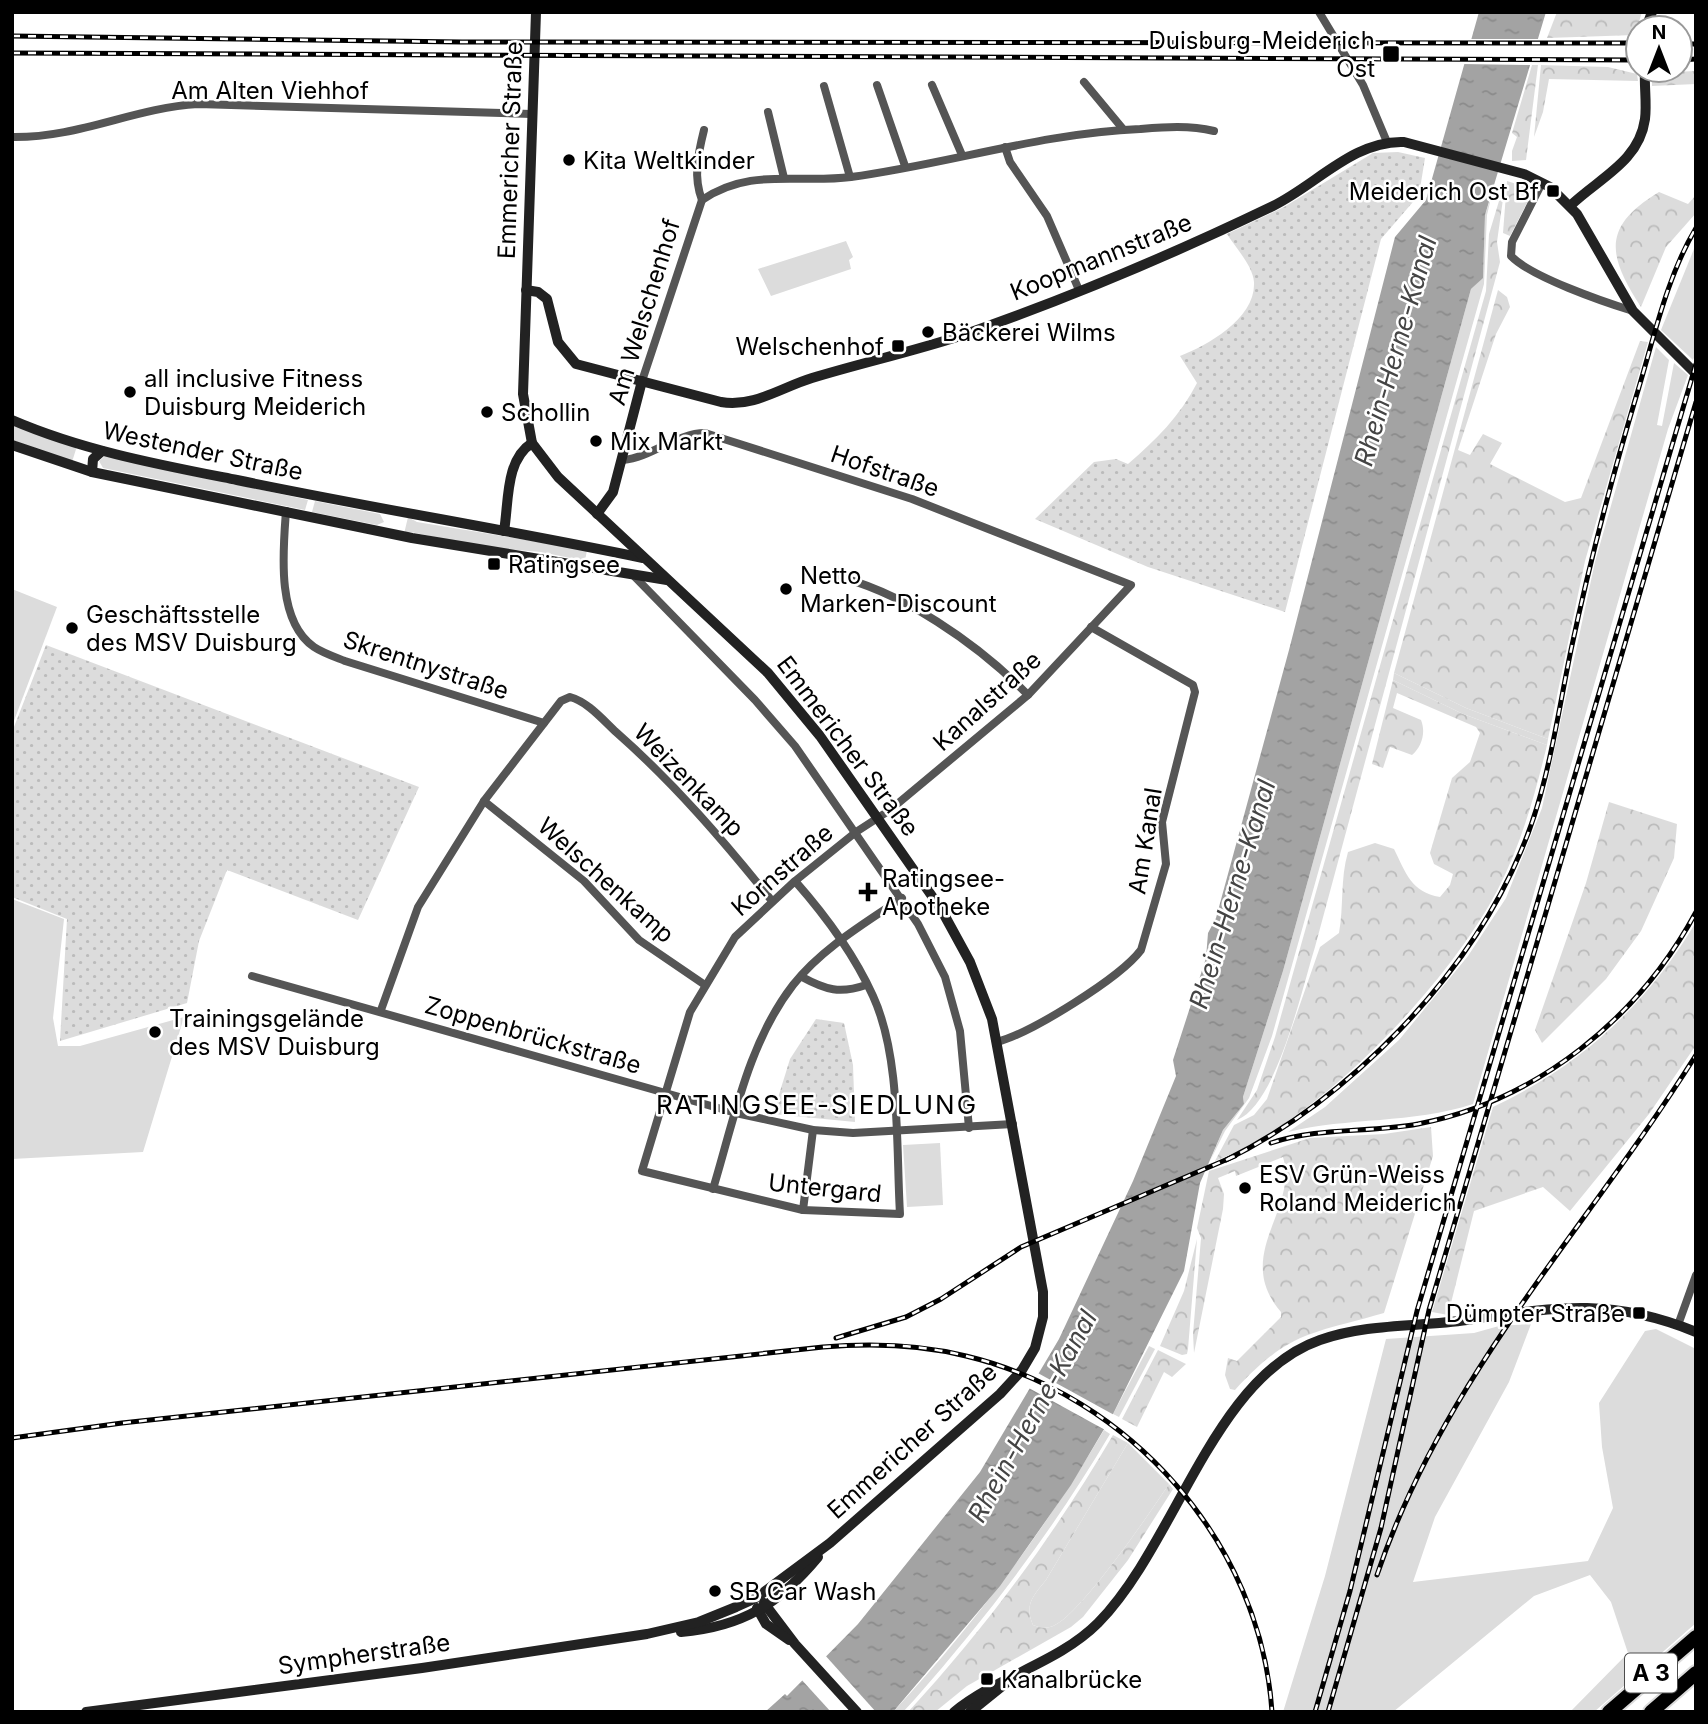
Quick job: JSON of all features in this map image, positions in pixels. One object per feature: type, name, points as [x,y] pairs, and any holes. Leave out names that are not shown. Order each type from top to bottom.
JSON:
[{"type":"highway","name":"A 3","points":[[1609,1712],[1696,1637]]},
{"type":"highway","name":"A 3","points":[[1621,1712],[1696,1649]]},
{"type":"highway","name":"A 3","points":[[1651,1712],[1696,1673]]},
{"type":"main road","name":"Emmericher Straße","points":[[536,12],[523,394],[532,443],[547,466],[660,577],[768,673],[820,736],[941,909],[970,962],[987,1004],[1013,1124],[1043,1292],[1043,1317],[1035,1348],[1022,1370],[1000,1394],[830,1543],[768,1606],[758,1612]]},
{"type":"main road","points":[[1573,210],[1628,160],[1636,147],[1645,118],[1645,84]]},
{"type":"main road","points":[[1387,142],[1404,142],[1510,170],[1542,183],[1573,210],[1633,311],[1696,374]]},
{"type":"main road","name":"Koopmannstraße","points":[[547,299],[558,342],[576,364],[721,402],[747,402],[810,379],[961,335],[1163,258],[1258,213],[1364,150],[1387,142]]},
{"type":"main road","name":"Emmericher Straße","points":[[526,290],[538,292],[547,299]]},
{"type":"main road","name":"Am Welschenhof","points":[[597,514],[613,492],[642,381]]},
{"type":"main road","name":"Westender Straße","points":[[12,420],[102,451],[387,511],[643,558]]},
{"type":"main road","points":[[504,531],[513,469],[523,449],[532,443]]},
{"type":"main road","name":"Westender Straße","points":[[12,445],[92,472],[482,552],[540,557],[660,577]]},
{"type":"main road","points":[[92,472],[93,458],[102,451]]},
{"type":"main road","points":[[380,531],[390,522],[387,511]]},
{"type":"main road","points":[[630,574],[639,570],[643,558]]},
{"type":"main road","points":[[954,1712],[990,1686],[1065,1648],[1098,1623],[1157,1542],[1231,1413],[1267,1371],[1301,1348],[1357,1331],[1563,1307],[1614,1308],[1696,1332]]},
{"type":"main road","name":"Emmericher Straße","points":[[756,1598],[830,1543]]},
{"type":"main road","points":[[756,1598],[768,1606],[794,1644],[857,1712]]},
{"type":"main road","points":[[756,1598],[758,1612],[766,1624],[794,1644]]},
{"type":"main road","name":"Sympherstraße","points":[[647,1634],[699,1622],[756,1598]]},
{"type":"main road","name":"Sympherstraße","points":[[86,1712],[410,1670],[647,1634],[720,1628],[758,1612]]},
{"type":"main road","points":[[970,1712],[1021,1671]]},
{"type":"street","points":[[1319,12],[1363,85],[1387,142]]},
{"type":"street","points":[[1084,82],[1123,129]]},
{"type":"street","points":[[877,85],[905,166]]},
{"type":"street","points":[[932,85],[962,155]]},
{"type":"street","points":[[824,86],[850,177]]},
{"type":"street","name":"Am Alten Viehhof","points":[[12,137],[74,133],[170,106],[198,104],[531,114]]},
{"type":"street","points":[[768,112],[784,178]]},
{"type":"street","name":"Am Welschenhof","points":[[642,381],[702,200],[720,187],[739,181],[850,177],[1005,147],[1123,129],[1193,126],[1213,131]]},
{"type":"street","name":"Am Welschenhof","points":[[702,200],[697,186],[697,164],[704,130]]},
{"type":"street","points":[[1005,147],[1010,162],[1047,216],[1079,290]]},
{"type":"street","points":[[1542,183],[1512,242],[1511,256],[1545,276],[1633,311]]},
{"type":"street","name":"Hofstraße","points":[[623,460],[639,458],[694,433],[705,433],[912,499],[1131,585]]},
{"type":"street","name":"Skrentnystraße","points":[[286,511],[285,565],[292,614],[302,636],[314,647],[345,661],[544,723]]},
{"type":"street","name":"Emmericher Straße","points":[[630,574],[755,700],[795,746],[902,898],[945,977],[963,1053],[969,1128]]},
{"type":"street","points":[[830,575],[860,581],[920,613],[1001,667],[1028,695]]},
{"type":"street","points":[[649,592],[660,577]]},
{"type":"street","name":"Kanalstraße","points":[[856,832],[878,818],[1028,695],[1131,585]]},
{"type":"street","name":"Am Kanal","points":[[997,1042],[1093,992],[1132,962],[1141,950],[1166,864],[1162,822],[1195,692],[1193,685],[1091,627]]},
{"type":"street","name":"Weizenkamp","points":[[544,723],[561,701],[570,697],[587,705],[659,769],[716,831],[772,901]]},
{"type":"street","points":[[381,1010],[418,907],[484,801],[544,723]]},
{"type":"street","name":"Welschenkamp","points":[[484,801],[584,881],[639,940],[705,985]]},
{"type":"street","name":"Kornstraße","points":[[642,1171],[690,1012],[735,937],[795,881],[856,832]]},
{"type":"street","name":"Untergard","points":[[642,1171],[803,1210],[900,1214],[890,1059],[878,1010],[841,940],[795,881]]},
{"type":"street","points":[[713,1189],[757,1043],[794,984],[841,940],[902,898]]},
{"type":"street","name":"Zoppenbrückstraße","points":[[252,976],[381,1010],[736,1112],[813,1130],[853,1133],[1013,1124]]},
{"type":"street","points":[[802,977],[832,992],[847,992],[866,985]]},
{"type":"street","points":[[803,1210],[813,1130]]},
{"type":"street","points":[[1678,1325],[1696,1275]]},
{"type":"green space","points":[[1557,12],[1642,12],[1624,14],[1624,35],[1547,38]]},
{"type":"green space","points":[[1532,65],[1538,65],[1526,160],[1512,161],[1517,137],[1512,133]]},
{"type":"green space","points":[[1541,65],[1608,67],[1624,71],[1624,81],[1549,79],[1543,112],[1534,137]]},
{"type":"green space","points":[[1694,71],[1696,84],[1652,86],[1694,84]]},
{"type":"green space","points":[[1398,152],[1425,158],[1419,195],[1381,239],[1285,612],[1148,567],[1035,519],[1094,462],[1116,459],[1128,464],[1158,437],[1183,406],[1197,383],[1180,356],[1204,345],[1228,328],[1239,318],[1253,295],[1253,276],[1227,234],[1284,207],[1373,153]]},
{"type":"green space","points":[[1507,181],[1529,188],[1532,193],[1510,236],[1503,233]]},
{"type":"green space","points":[[1659,192],[1688,204],[1696,195],[1696,213],[1666,247],[1641,307],[1622,272],[1616,244],[1619,230],[1627,218]]},
{"type":"green space","points":[[1492,194],[1487,215],[1484,284],[1272,1036],[1249,1098],[1225,1131],[1210,1161],[1223,1130],[1244,1104],[1243,1097],[1283,971],[1471,289],[1483,277],[1485,215]]},
{"type":"green space","points":[[1503,199],[1497,242],[1500,262],[1303,989],[1276,1069],[1251,1110],[1237,1120],[1257,1090],[1275,1037],[1486,291],[1489,234],[1499,201]]},
{"type":"green space","points":[[846,241],[853,257],[849,260],[851,269],[771,296],[758,269]]},
{"type":"green space","points":[[1696,244],[1696,353],[1693,360],[1661,330]]},
{"type":"green space","points":[[1498,290],[1507,297],[1510,307],[1496,334],[1458,450],[1470,455],[1483,434],[1502,443],[1490,464],[1565,502],[1581,498],[1640,341],[1648,342],[1585,561],[1548,739],[1466,708],[1394,673]]},
{"type":"green space","points":[[1656,347],[1669,360],[1657,425],[1662,426],[1674,363],[1688,375],[1668,429],[1473,1104],[1427,1115],[1334,1124],[1288,1132],[1325,1107],[1399,1040],[1468,956],[1506,898],[1542,808],[1595,562]]},
{"type":"green space","points":[[12,425],[77,446],[72,462],[12,440]]},
{"type":"green space","points":[[105,456],[308,500],[305,510],[103,468],[99,461]]},
{"type":"green space","points":[[315,501],[380,514],[384,522],[377,525],[312,512]]},
{"type":"green space","points":[[408,517],[417,522],[587,550],[585,561],[541,552],[482,547],[411,532],[404,534]]},
{"type":"green space","points":[[12,589],[57,607],[12,726]]},
{"type":"green space","points":[[46,645],[419,787],[358,920],[227,870],[199,941],[187,1003],[60,1041],[67,919],[12,897],[12,732]]},
{"type":"green space","points":[[1394,673],[1466,708],[1548,739],[1547,745],[1463,714],[1393,680]]},
{"type":"green space","points":[[1393,680],[1463,714],[1547,745],[1520,838],[1506,874],[1474,929],[1413,1008],[1336,1084],[1295,1116],[1255,1142],[1215,1161],[1234,1125],[1254,1115],[1267,1099],[1320,947],[1339,933],[1348,852],[1375,843],[1394,849],[1411,880],[1422,891],[1440,897],[1450,885],[1453,874],[1434,864],[1430,853],[1452,778],[1470,762],[1480,733],[1476,727],[1397,693],[1393,708],[1421,720],[1421,744],[1412,755],[1390,747],[1383,768],[1372,764]]},
{"type":"green space","points":[[1609,802],[1677,824],[1674,858],[1641,931],[1606,979],[1542,1043],[1535,1030],[1586,883]]},
{"type":"green space","name":"Trainingsgelände des MSV Duisburg","points":[[12,899],[64,919],[53,1018],[58,1046],[80,1046],[184,1017],[143,1152],[12,1159]]},
{"type":"green space","points":[[1696,922],[1696,1045],[1649,1114],[1570,1211],[1543,1187],[1474,1211],[1448,1315],[1432,1312],[1493,1107],[1555,1072],[1609,1030],[1656,980]]},
{"type":"green space","points":[[816,1019],[844,1023],[853,1065],[855,1122],[773,1114],[790,1059]]},
{"type":"green space","points":[[1431,1127],[1433,1156],[1384,1313],[1302,1337],[1271,1356],[1235,1390],[1230,1389],[1225,1375],[1228,1358],[1237,1361],[1281,1317],[1281,1312],[1268,1291],[1263,1271],[1264,1252],[1283,1196],[1283,1157],[1236,1176],[1235,1171],[1218,1178],[1224,1194],[1223,1209],[1194,1353],[1193,1334],[1201,1238],[1197,1228],[1209,1171],[1310,1138],[1384,1134]]},
{"type":"green space","points":[[940,1143],[943,1205],[907,1207],[903,1145]]},
{"type":"green space","points":[[1197,1239],[1188,1349],[1187,1354],[1182,1355],[1160,1346],[1184,1291]]},
{"type":"green space","points":[[1531,1324],[1509,1382],[1435,1517],[1413,1582],[1588,1561],[1613,1508],[1602,1447],[1599,1403],[1645,1331],[1656,1329],[1696,1349],[1696,1623],[1594,1712],[1570,1712],[1628,1653],[1611,1602],[1590,1575],[1534,1596],[1393,1712],[1283,1712],[1325,1576],[1386,1339],[1474,1333],[1499,1326]]},
{"type":"green space","points":[[1149,1346],[1155,1349],[1119,1417],[1113,1414]]},
{"type":"green space","points":[[1158,1350],[1186,1364],[1172,1377],[1164,1372],[1137,1427],[1122,1419]]},
{"type":"green space","points":[[1104,1430],[1110,1434],[1089,1469],[1019,1571],[915,1699],[903,1712],[893,1712],[980,1611],[1032,1541]]},
{"type":"green space","points":[[1113,1435],[1128,1443],[1034,1596],[1029,1612],[1033,1625],[1044,1628],[1055,1625],[1082,1602],[1169,1484],[1173,1489],[1128,1560],[1083,1617],[1071,1627],[967,1686],[935,1712],[908,1712],[965,1647],[1018,1579]]},
{"type":"green space","points":[[1128,1443],[1169,1484],[1082,1602],[1055,1625],[1044,1628],[1033,1625],[1029,1612],[1034,1596]]},
{"type":"water","name":"Rhein-Herne-Kanal","points":[[1479,12],[1546,12],[1485,215],[1483,278],[1471,289],[1283,971],[1243,1097],[1244,1104],[1223,1130],[1200,1183],[1184,1271],[1113,1414],[1071,1485],[1000,1586],[893,1712],[765,1712],[785,1694],[787,1696],[858,1624],[980,1472],[1059,1339],[1133,1181],[1176,1076],[1173,1060],[1206,958],[1208,933],[1216,918],[1289,650],[1395,237],[1426,200]]},
{"type":"pier","points":[[1469,39],[1540,39],[1531,65],[1461,64]]},
{"type":"pier","points":[[1036,1372],[1116,1416],[1107,1431],[1027,1387]]},
{"type":"pier","points":[[824,1654],[876,1712],[831,1712],[800,1678]]},
{"type":"railway","points":[[12,36],[462,42],[1624,43]]},
{"type":"railway","points":[[12,53],[1624,60]]},
{"type":"railway","points":[[1226,1160],[1271,1135],[1316,1104],[1359,1069],[1437,988],[1470,944],[1498,898],[1521,851],[1538,803],[1585,586],[1618,460],[1668,289],[1696,228]]},
{"type":"railway","points":[[1315,1712],[1350,1591],[1417,1311],[1696,364]]},
{"type":"railway","points":[[1328,1712],[1381,1528],[1429,1310],[1696,402]]},
{"type":"railway","points":[[1271,1143],[1326,1132],[1418,1124],[1462,1113],[1504,1096],[1543,1075],[1580,1049],[1614,1020],[1645,987],[1673,951],[1696,912]]},
{"type":"railway","points":[[1377,1575],[1405,1503],[1440,1434],[1479,1369],[1696,1055]]},
{"type":"railway","points":[[836,1338],[906,1317],[941,1299],[1021,1247],[1235,1156]]},
{"type":"railway","points":[[12,1438],[122,1423],[823,1347],[894,1346],[948,1352],[1025,1376],[1081,1404],[1132,1441],[1176,1485],[1213,1535],[1242,1590],[1262,1649],[1272,1712]]},
{"type":"place","name":"Duisburg-Meiderich Ost","points":[[1391,54]]},
{"type":"place","name":"Kita Weltkinder","points":[[569,160]]},
{"type":"place","name":"Meiderich Ost Bf","points":[[1553,191]]},
{"type":"place","name":"Bäckerei Wilms","points":[[928,332]]},
{"type":"place","name":"Welschenhof","points":[[898,346]]},
{"type":"place","name":"all inclusive Fitness Duisburg Meiderich","points":[[130,392]]},
{"type":"place","name":"Schollin","points":[[487,412]]},
{"type":"place","name":"Mix Markt","points":[[596,441]]},
{"type":"place","name":"Ratingsee","points":[[494,564]]},
{"type":"place","name":"Netto Marken-Discount","points":[[786,589]]},
{"type":"place","name":"Geschäftsstelle des MSV Duisburg","points":[[72,628]]},
{"type":"place","name":"Ratingsee- Apotheke","points":[[868,892]]},
{"type":"place","name":"Trainingsgelände des MSV Duisburg","points":[[155,1032]]},
{"type":"place","name":"ESV Grün-Weiss Roland Meiderich","points":[[1245,1188]]},
{"type":"place","name":"Dümpter Straße","points":[[1639,1313]]},
{"type":"place","name":"SB Car Wash","points":[[715,1591]]},
{"type":"place","name":"Kanalbrücke","points":[[987,1679]]},
{"type":"district","name":"RATINGSEE-SIEDLUNG","points":[[817,1104]]}]
